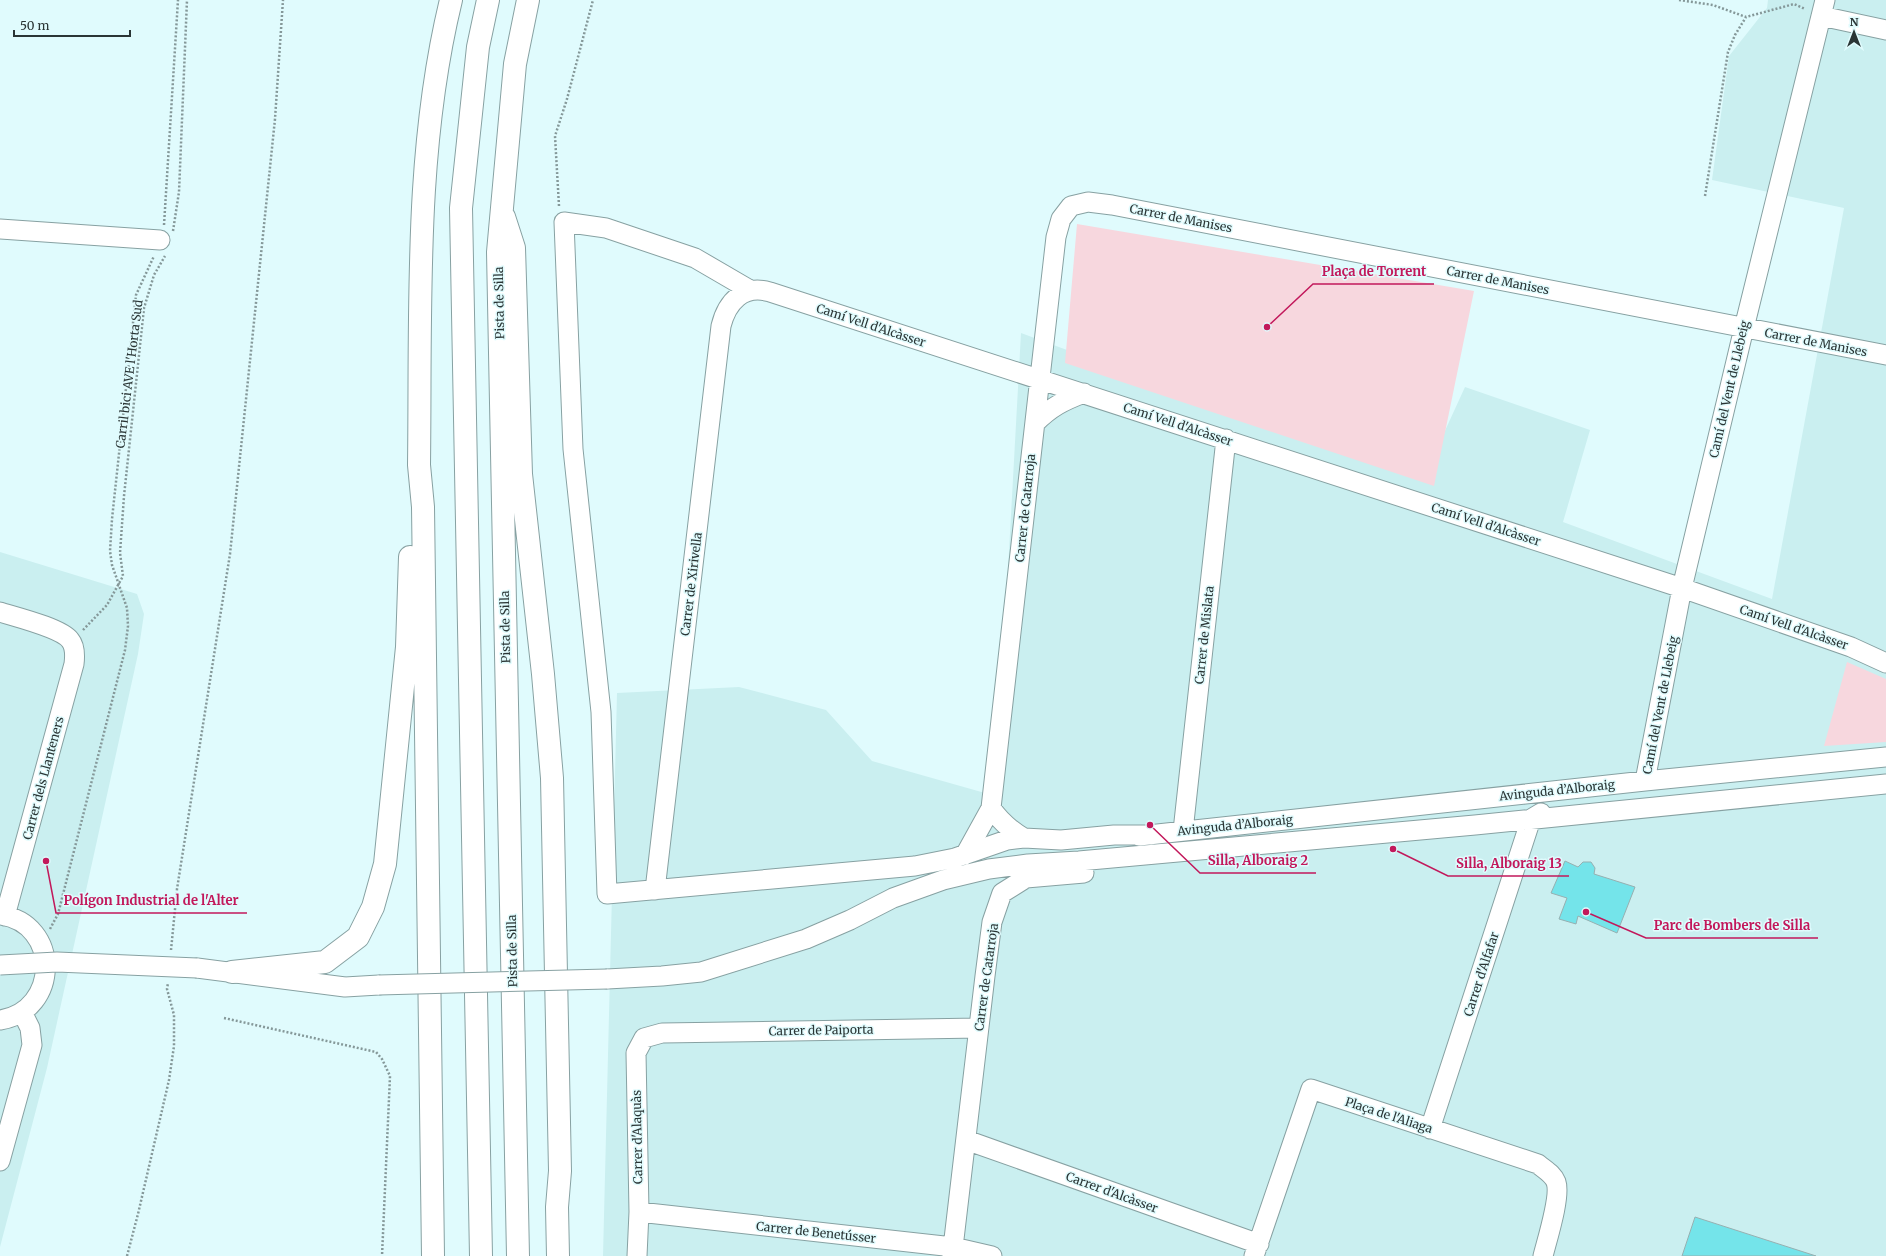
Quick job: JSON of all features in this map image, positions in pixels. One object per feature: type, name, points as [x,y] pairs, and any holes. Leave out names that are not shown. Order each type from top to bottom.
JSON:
[{"type":"highway","points":[[433,1256],[423,507],[419,465],[422,203],[430,116],[444,30],[451,0]]},
{"type":"highway","points":[[481,1256],[461,208],[478,47],[488,0]]},
{"type":"highway","name":"Pista de Silla","points":[[518,1256],[498,252],[515,64],[528,0]]},
{"type":"highway","points":[[501,207],[514,248],[521,474],[543,674],[552,778],[560,1171],[557,1207],[558,1256]]},
{"type":"highway","points":[[232,972],[325,962],[358,938],[374,907],[385,864],[407,647],[412,506],[419,465]]},
{"type":"highway","points":[[560,1171],[572,1256]]},
{"type":"street","points":[[1823,8],[1886,30]]},
{"type":"street","name":"Camí del Vent de Llebeig","points":[[1646,781],[1682,588],[1823,8]]},
{"type":"street","name":"Carrer de Manises","points":[[1066,211],[1071,206],[1079,203],[1099,203],[1112,205],[1886,355]]},
{"type":"street","name":"Carrer de Catarroja","points":[[965,855],[991,808],[1056,237],[1061,219],[1066,211]]},
{"type":"street","points":[[750,290],[695,258],[606,228],[564,222],[573,449],[601,712],[607,894],[899,868],[965,855],[996,843],[1024,838],[1061,840],[1114,835],[1151,834]]},
{"type":"street","points":[[0,229],[167,243]]},
{"type":"street","name":"Camí Vell d'Alcàsser","points":[[750,290],[756,289],[770,292],[1040,378],[1682,588],[1851,647],[1886,663]]},
{"type":"street","name":"Carrer de Xirivella","points":[[655,890],[721,326],[731,303],[750,290]]},
{"type":"street","points":[[1034,423],[1059,402],[1084,393]]},
{"type":"street","name":"Carrer de Mislata","points":[[1183,832],[1226,439]]},
{"type":"street","points":[[0,612],[53,629],[70,639]]},
{"type":"street","name":"Carrer dels Llanteners","points":[[3,916],[74,664],[75,652],[70,639]]},
{"type":"street","name":"Avinguda d’Alboraig","points":[[1028,864],[1075,846],[1151,834],[1183,832],[1710,774],[1886,757]]},
{"type":"street","name":"Avinguda d’Alboraig","points":[[1531,819],[1555,805],[1671,791],[1710,774]]},
{"type":"street","name":"Avinguda d’Alboraig","points":[[1028,864],[1079,861],[1531,819],[1886,784]]},
{"type":"street","points":[[991,808],[1000,820],[1024,838]]},
{"type":"street","name":"Carrer d'Alfafar","points":[[1430,1129],[1531,819]]},
{"type":"street","name":"Carrer de Catarroja","points":[[953,1252],[992,922],[1002,893],[1026,878],[1210,860],[1285,841]]},
{"type":"street","points":[[0,965],[57,962],[197,968],[345,987],[662,976],[701,972],[806,939],[850,920],[893,898],[943,880],[989,869],[1028,864]]},
{"type":"street","points":[[0,1020],[22,1012],[34,1002],[42,988],[46,973],[45,957],[40,942],[31,930],[19,921],[3,916]]},
{"type":"street","points":[[0,1161],[32,1045],[30,1028],[22,1012]]},
{"type":"street","name":"Carrer de Paiporta","points":[[662,1033],[979,1028]]},
{"type":"street","name":"Carrer d'Alaquàs","points":[[637,1256],[638,1212],[636,1053],[644,1038],[662,1033]]},
{"type":"street","name":"Plaça de l'Aliaga","points":[[1257,1250],[1310,1089],[1538,1164],[1552,1175],[1556,1183],[1557,1194],[1543,1256]]},
{"type":"street","name":"Carrer d'Alcàsser","points":[[966,1140],[1257,1250]]},
{"type":"street","name":"Carrer de Benetússer","points":[[638,1212],[992,1256]]},
{"type":"path","points":[[40,942],[50,931],[58,914],[125,650],[128,626],[127,608],[118,584],[110,551],[112,511],[136,295],[167,243],[165,216],[178,0]]},
{"type":"path","name":"Carril bici AVE l'Horta Sud","points":[[70,639],[87,627],[108,605],[123,576],[120,553],[124,496],[144,308],[154,275],[167,243],[179,192],[186,0]]},
{"type":"path","points":[[171,953],[177,889],[230,554],[275,119],[283,0]]},
{"type":"path","points":[[564,222],[559,212],[555,136],[567,99],[593,0]]},
{"type":"path","points":[[1679,0],[1713,5],[1746,17],[1794,4],[1823,8]]},
{"type":"path","points":[[1705,196],[1728,52],[1734,35],[1746,17]]},
{"type":"path","points":[[126,1256],[138,1214],[169,1080],[174,1046],[174,1015],[167,989],[168,982]]},
{"type":"path","points":[[224,1018],[376,1052],[382,1059],[390,1076],[382,1256]]},
{"type":"shaded area","points":[[1768,0],[1886,0],[1886,1256],[603,1256],[617,693],[739,687],[826,710],[872,761],[985,793],[1006,606],[1021,333],[1422,481],[1465,387],[1590,430],[1563,522],[1772,599],[1844,208],[1712,180],[1729,56],[1767,8]]},
{"type":"shaded area","points":[[1077,224],[1474,291],[1434,486],[1065,363]]},
{"type":"shaded area","points":[[0,552],[137,594],[144,614],[138,654],[47,1068],[0,1247]]},
{"type":"shaded area","points":[[1847,662],[1886,679],[1886,742],[1824,746]]},
{"type":"building","points":[[1565,861],[1578,867],[1583,862],[1591,862],[1595,868],[1594,874],[1635,887],[1617,933],[1578,916],[1576,924],[1559,919],[1567,898],[1551,893]]},
{"type":"building","points":[[1695,1217],[1816,1256],[1682,1256]]},
{"type":"place","name":"Plaça de Torrent","points":[[1267,327]]},
{"type":"place","name":"Silla, Alboraig 2","points":[[1150,825]]},
{"type":"place","name":"Silla, Alboraig 13","points":[[1393,849]]},
{"type":"place","name":"Polígon Industrial de l'Alter","points":[[46,861]]},
{"type":"place","name":"Parc de Bombers de Silla","points":[[1586,912]]}]
